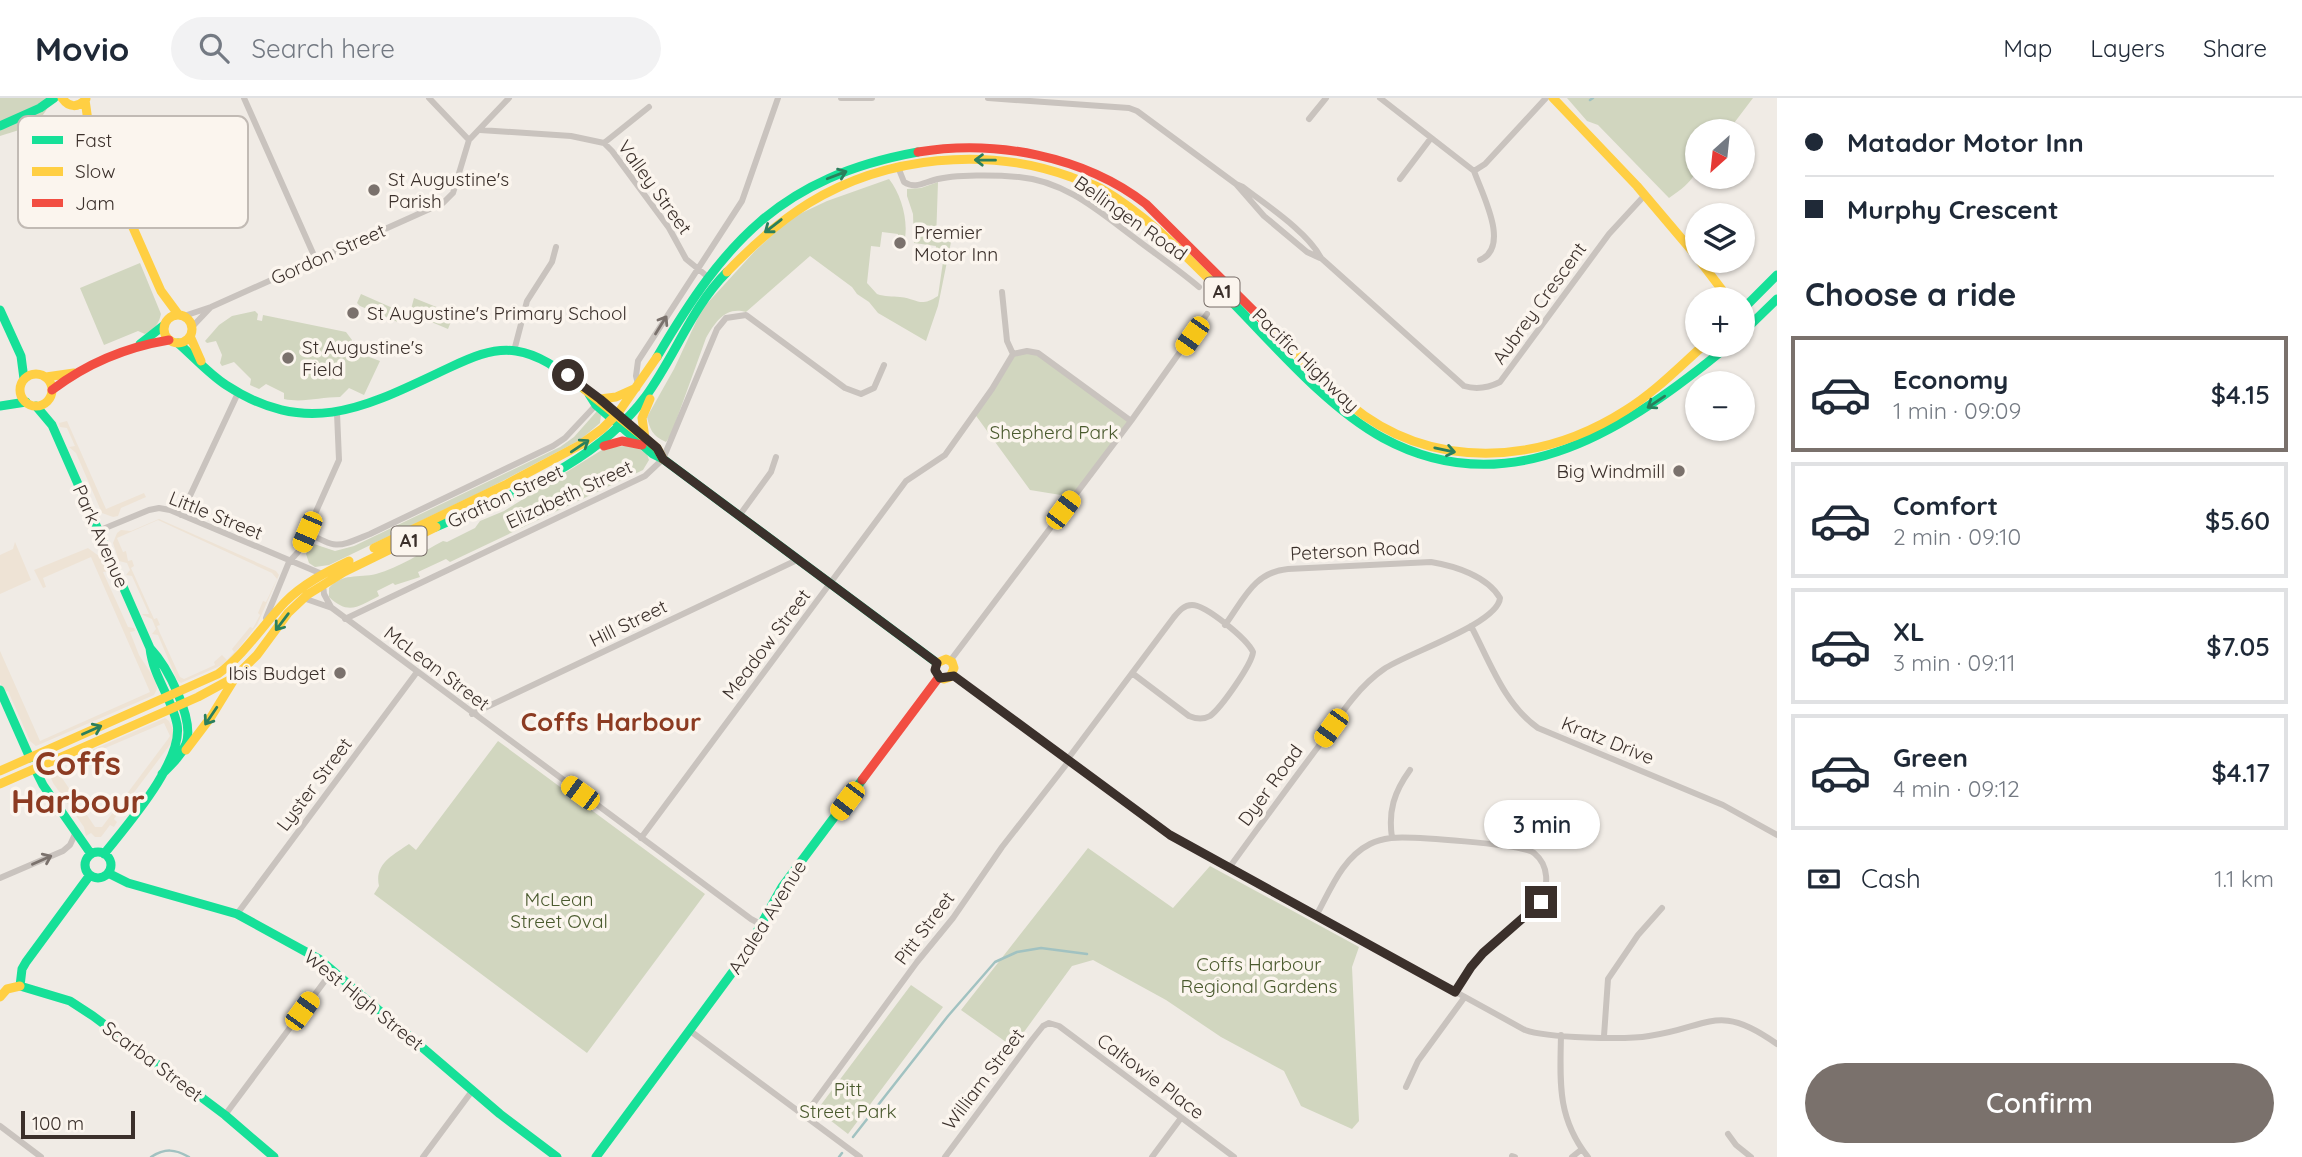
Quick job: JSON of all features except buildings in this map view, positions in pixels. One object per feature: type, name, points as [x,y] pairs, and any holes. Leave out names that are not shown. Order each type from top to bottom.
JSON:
[{"type":"main road","points":[[22,116],[54,98]]},
{"type":"main road","points":[[1553,98],[1685,243]]},
{"type":"main road","points":[[40,108],[67,103],[80,105],[86,99]]},
{"type":"main road","points":[[0,126],[18,118]]},
{"type":"main road","name":"Pacific Highway","points":[[708,277],[750,233],[797,194],[834,175],[895,155],[932,150],[1013,152],[1068,163],[1126,189],[1162,218],[1350,405],[1400,435],[1445,450],[1479,455],[1515,454],[1542,449],[1575,438],[1633,405],[1691,357]]},
{"type":"main road","name":"Pacific Highway","points":[[708,293],[747,248],[793,211],[828,191],[859,178],[898,167],[957,160],[1002,160],[1049,167],[1098,185],[1121,198],[1151,222],[1342,410],[1358,423],[1394,443],[1436,458],[1501,465],[1546,458],[1574,449],[1629,419],[1715,357]]},
{"type":"main road","points":[[133,228],[161,290],[191,331],[203,365]]},
{"type":"main road","name":"Grafton Street","points":[[0,771],[228,667],[298,590],[321,574],[585,443],[615,416],[708,277]]},
{"type":"main road","points":[[1755,300],[1776,279]]},
{"type":"main road","points":[[161,290],[164,334],[238,393],[287,412],[305,415],[337,413],[372,404],[479,354],[514,351],[545,360],[588,392],[644,442],[657,448],[663,459],[937,663]]},
{"type":"main road","name":"Grafton Street","points":[[0,783],[171,708],[236,676],[253,661],[302,598],[347,571],[563,468],[597,448],[623,424],[670,359],[708,293]]},
{"type":"main road","points":[[1755,313],[1774,302]]},
{"type":"main road","points":[[1755,320],[1774,302]]},
{"type":"main road","points":[[0,310],[21,356],[24,379],[20,389],[1,406]]},
{"type":"main road","points":[[24,379],[74,373],[138,345],[165,323],[181,315]]},
{"type":"main road","points":[[138,345],[173,342],[191,331]]},
{"type":"main road","points":[[21,356],[41,376],[50,395]]},
{"type":"main road","name":"Pacific Highway","points":[[1702,368],[1711,357]]},
{"type":"main road","points":[[644,442],[644,409],[670,366],[670,359]]},
{"type":"main road","points":[[1,406],[26,402],[36,406],[74,373]]},
{"type":"main road","points":[[598,402],[616,397],[634,385]]},
{"type":"main road","points":[[20,389],[26,402]]},
{"type":"main road","name":"Park Avenue","points":[[50,395],[52,425]]},
{"type":"main road","name":"Park Avenue","points":[[36,406],[52,425],[150,648],[159,657],[171,695],[171,708],[178,737],[162,774]]},
{"type":"main road","points":[[597,448],[622,441],[644,442]]},
{"type":"main road","points":[[942,660],[950,661],[954,668],[953,675],[947,678],[939,677],[935,670],[937,663],[942,660]]},
{"type":"main road","points":[[104,854],[162,774],[182,754],[211,717],[236,676]]},
{"type":"main road","name":"Azalea Avenue","points":[[596,1157],[740,962],[782,887],[939,677]]},
{"type":"main road","points":[[0,690],[43,785],[91,854]]},
{"type":"main road","name":"Park Avenue","points":[[171,695],[181,703],[188,729],[188,740],[182,754]]},
{"type":"main road","points":[[91,854],[104,854],[110,863],[108,873],[97,878],[90,875],[85,864],[91,854]]},
{"type":"main road","name":"West High Street","points":[[108,873],[128,883],[237,914],[309,953],[333,970],[472,1091],[557,1157]]},
{"type":"main road","points":[[0,997],[7,989],[20,986],[22,969],[26,962],[90,875]]},
{"type":"main road","name":"Scarba Street","points":[[20,986],[70,1001],[226,1115],[274,1157]]},
{"type":"street","points":[[244,98],[316,260]]},
{"type":"street","points":[[429,98],[469,140],[509,98]]},
{"type":"street","name":"Grafton Street","points":[[634,385],[638,360],[747,190],[778,98]]},
{"type":"street","points":[[841,98],[872,98]]},
{"type":"street","name":"Aubrey Crescent","points":[[988,98],[1129,108],[1137,111],[1236,184],[1264,216],[1307,252],[1321,258],[1464,386],[1484,388],[1500,382],[1609,234],[1644,196]]},
{"type":"street","points":[[1310,119],[1325,98]]},
{"type":"street","points":[[1380,98],[1474,171],[1495,239],[1491,252],[1480,260]]},
{"type":"street","points":[[1474,171],[1485,164],[1546,98]]},
{"type":"street","points":[[604,143],[649,107]]},
{"type":"street","name":"Valley Street","points":[[481,130],[570,136],[604,143],[669,228],[686,259],[708,277]]},
{"type":"street","points":[[1400,179],[1431,138]]},
{"type":"street","name":"Gordon Street","points":[[181,315],[211,307],[447,200],[453,193],[469,140]]},
{"type":"street","points":[[895,155],[898,167]]},
{"type":"street","name":"Bellingen Road","points":[[898,167],[904,183],[913,186],[945,178],[998,177],[1035,179],[1056,186],[1103,214],[1199,287]]},
{"type":"street","points":[[514,351],[527,301],[551,262],[556,247]]},
{"type":"street","points":[[1002,292],[1007,341],[1013,354],[1027,351],[1038,353],[1131,421]]},
{"type":"street","name":"Gordon Street","points":[[191,331],[211,307]]},
{"type":"street","points":[[950,661],[1131,421],[1207,314]]},
{"type":"street","name":"Elizabeth Street","points":[[345,619],[645,476],[663,459],[717,328],[726,318],[746,315],[845,388],[861,394],[874,388],[884,365]]},
{"type":"street","name":"Meadow Street","points":[[641,838],[906,481],[945,454],[992,389],[1013,354]]},
{"type":"street","points":[[181,515],[238,393]]},
{"type":"street","name":"Grafton Street","points":[[307,532],[332,545],[346,544],[370,534],[553,446],[565,438],[598,402]]},
{"type":"street","points":[[258,636],[289,562],[298,552],[339,460],[337,413]]},
{"type":"street","points":[[739,516],[771,472],[776,457]]},
{"type":"street","name":"Little Street","points":[[98,531],[159,508],[321,574]]},
{"type":"street","name":"Hill Street","points":[[472,714],[797,559]]},
{"type":"street","name":"Peterson Road","points":[[1225,625],[1266,573],[1414,561],[1458,568],[1482,580],[1498,594],[1498,607],[1471,626]]},
{"type":"street","name":"McLean Street","points":[[323,585],[327,601],[345,619],[762,925]]},
{"type":"street","name":"McLean Street","points":[[302,598],[332,608]]},
{"type":"street","points":[[1189,605],[1200,607],[1225,625],[1248,643],[1253,652],[1248,667],[1215,711],[1206,718],[1189,716],[1132,673],[1183,607],[1189,605]]},
{"type":"street","name":"Kratz Drive","points":[[1471,626],[1507,696],[1538,728],[1737,811],[1777,835]]},
{"type":"street","name":"Dyer Road","points":[[1228,868],[1371,678],[1386,667],[1471,626]]},
{"type":"street","name":"Lyster Street","points":[[237,914],[417,672]]},
{"type":"street","name":"Pitt Street","points":[[805,1115],[1132,673]]},
{"type":"street","points":[[953,675],[1156,826],[1528,1032],[1648,1037],[1699,1022],[1721,1020],[1749,1026],[1777,1044]]},
{"type":"street","points":[[1392,838],[1390,822],[1393,800],[1410,770]]},
{"type":"street","points":[[0,878],[63,851],[70,845],[76,832]]},
{"type":"street","points":[[1316,916],[1353,856],[1371,844],[1392,838],[1516,846],[1535,854],[1546,871],[1546,891],[1541,902],[1483,953],[1455,992]]},
{"type":"street","points":[[1604,1037],[1608,979],[1650,919],[1662,908]]},
{"type":"street","points":[[226,1115],[333,970]]},
{"type":"street","points":[[1406,1087],[1418,1061],[1464,998]]},
{"type":"street","name":"Caltowie Place","points":[[1049,1023],[1059,1026],[1234,1157]]},
{"type":"street","name":"William Street","points":[[945,1157],[1031,1041],[1043,1026],[1049,1023]]},
{"type":"street","points":[[689,1030],[860,1157]]},
{"type":"street","points":[[1561,1035],[1562,1100],[1569,1127],[1588,1157]]},
{"type":"street","points":[[423,1157],[472,1091]]},
{"type":"street","points":[[1152,1157],[1181,1118]]},
{"type":"street","points":[[0,1126],[41,1157]]},
{"type":"street","points":[[1728,1134],[1736,1145],[1751,1157]]},
{"type":"street","points":[[1572,1157],[1582,1149]]},
{"type":"green space","points":[[0,98],[53,98],[42,116],[18,116],[18,130],[0,136]]},
{"type":"green space","points":[[1567,98],[1753,98],[1737,119],[1685,119],[1685,186],[1669,198],[1598,125],[1587,121]]},
{"type":"green space","points":[[889,179],[903,207],[905,238],[898,238],[898,234],[882,232],[880,247],[871,246],[867,283],[877,294],[919,302],[938,296],[944,255],[935,253],[936,246],[914,243],[913,214],[907,189],[921,188],[938,182],[936,240],[951,242],[938,306],[926,341],[878,313],[852,287],[810,256],[746,312],[733,311],[717,321],[706,338],[671,435],[666,442],[655,435],[647,417],[674,369],[702,309],[755,251],[791,218],[827,201]]},
{"type":"green space","points":[[140,263],[161,314],[159,321],[145,334],[138,331],[104,345],[80,288]]},
{"type":"green space","points":[[361,294],[404,313],[400,323],[360,306],[357,303]]},
{"type":"green space","points":[[414,298],[454,314],[448,329],[410,313]]},
{"type":"green space","name":"St Augustine's Field","points":[[255,311],[258,314],[257,320],[262,321],[263,315],[346,332],[352,340],[353,351],[380,361],[364,395],[349,388],[340,397],[284,399],[284,393],[266,384],[259,389],[250,385],[251,379],[234,362],[222,366],[222,355],[216,341],[205,341],[219,325],[232,316]]},
{"type":"green space","name":"Shepherd Park","points":[[1038,353],[1131,421],[1073,497],[1030,490],[974,413],[1013,354]]},
{"type":"green space","points":[[597,411],[601,415],[600,423],[580,440],[487,489],[329,565],[315,567],[309,563],[306,554],[311,543],[335,551],[354,546],[560,447],[574,437]]},
{"type":"green space","points":[[633,445],[647,454],[649,460],[643,470],[450,562],[446,559],[418,572],[420,577],[395,585],[393,583],[377,591],[379,596],[360,606],[348,608],[329,597],[329,588],[339,580],[376,574],[393,568],[443,541],[447,542],[475,528],[480,521],[504,511],[605,448]]},
{"type":"green space","name":"McLean Street Oval","points":[[498,741],[705,894],[587,1053],[374,894],[379,886],[379,872],[386,861],[409,844],[416,850]]},
{"type":"green space","name":"Coffs Harbour Regional Gardens","points":[[1088,848],[1173,908],[1210,866],[1359,947],[1352,967],[1359,1121],[1352,1129],[1301,1106],[1284,1071],[1221,1037],[1166,1000],[1093,960],[1072,966],[1013,1047],[961,1010]]},
{"type":"green space","name":"Pitt Street Park","points":[[911,985],[943,1007],[848,1134],[817,1110]]},
{"type":"shaded area","points":[[67,421],[106,509],[144,493],[146,497],[121,508],[118,516],[102,513],[76,453],[69,447],[75,446],[67,428],[60,427],[59,423]]},
{"type":"shaded area","points":[[159,519],[276,571],[279,575],[257,625],[232,657],[222,665],[181,683],[177,680],[158,635],[152,634],[156,629],[152,619],[142,614],[149,614],[132,576],[126,575],[130,570],[127,563],[119,561],[113,543],[121,530],[131,531]],"holes":[[[158,520],[272,573],[277,579],[266,602],[263,601],[258,613],[260,615],[253,628],[250,627],[232,649],[234,652],[227,660],[222,655],[214,662],[215,665],[184,679],[180,677],[157,626],[160,625],[157,618],[154,619],[131,568],[134,566],[132,560],[128,561],[126,551],[123,552],[117,538]]]},
{"type":"shaded area","points":[[15,542],[31,580],[0,594],[0,555],[13,549]]},
{"type":"shaded area","points":[[88,548],[103,559],[108,571],[103,572],[128,627],[134,628],[135,631],[130,632],[139,655],[156,681],[157,689],[154,695],[36,746],[30,741],[8,691],[4,692],[0,682],[0,651],[40,741],[150,692],[91,557],[43,578],[46,587],[43,588],[34,570]]},
{"type":"shaded area","points":[[165,718],[175,734],[172,742],[114,819],[117,822],[114,827],[110,825],[101,837],[95,837],[91,833],[86,836],[84,827],[53,783],[49,773],[51,768]],"holes":[[[164,723],[170,736],[102,827],[95,827],[56,769]]]},
{"type":"waterway","points":[[853,1137],[948,1016],[995,962],[1017,952],[1041,948],[1087,954]]},
{"type":"waterway","points":[[151,1157],[170,1151],[189,1157]]},
{"type":"waterway","points":[[839,1157],[842,1153]]},
{"type":"traffic: fast","points":[[22,116],[54,98]]},
{"type":"traffic: fast","points":[[0,126],[18,118]]},
{"type":"traffic: fast","points":[[657,357],[707,280],[733,248],[762,220],[793,197],[829,178],[870,163],[918,152]]},
{"type":"traffic: fast","points":[[436,527],[550,475],[602,441],[646,396],[694,316],[727,272]]},
{"type":"traffic: fast","points":[[1755,297],[1777,275]]},
{"type":"traffic: fast","points":[[1755,320],[1777,299]]},
{"type":"traffic: fast","points":[[1233,303],[1323,394],[1363,425],[1383,438],[1431,457],[1478,464],[1523,461],[1568,448],[1652,404],[1714,357]]},
{"type":"traffic: fast","points":[[0,310],[21,356],[24,379]]},
{"type":"traffic: fast","points":[[140,344],[163,326]]},
{"type":"traffic: fast","points":[[178,343],[219,380],[255,401],[282,410],[308,413],[334,412],[359,406],[385,397],[467,359],[506,350],[535,356],[584,389]]},
{"type":"traffic: fast","points":[[589,394],[596,405],[653,454],[937,663]]},
{"type":"traffic: fast","points":[[0,406],[26,402]]},
{"type":"traffic: fast","points":[[36,406],[52,425],[150,648],[164,667],[183,707],[188,733],[186,744],[162,774]]},
{"type":"traffic: fast","points":[[104,854],[163,774],[177,739],[175,714],[155,668],[150,648]]},
{"type":"traffic: fast","points":[[0,690],[30,758]]},
{"type":"traffic: fast","points":[[35,769],[43,785],[91,854]]},
{"type":"traffic: fast","points":[[596,1157],[740,962],[782,887],[862,780]]},
{"type":"traffic: fast","points":[[98,852],[107,856],[111,865],[107,874],[98,878],[89,874],[85,865],[89,856],[98,852]]},
{"type":"traffic: fast","points":[[108,873],[128,883],[237,914],[319,959],[500,1114],[557,1157]]},
{"type":"traffic: fast","points":[[20,986],[22,969],[26,962],[90,875]]},
{"type":"traffic: fast","points":[[20,986],[70,1001],[93,1016],[225,1115],[274,1157]]},
{"type":"traffic: slow","points":[[62,98],[74,106],[86,99]]},
{"type":"traffic: slow","points":[[1553,98],[1637,186],[1685,243]]},
{"type":"traffic: slow","points":[[85,100],[87,116]]},
{"type":"traffic: slow","points":[[727,272],[787,218],[839,187],[904,166],[971,159],[1005,161],[1039,167],[1100,188],[1154,227],[1233,303]]},
{"type":"traffic: slow","points":[[133,228],[161,291],[178,314]]},
{"type":"traffic: slow","points":[[1709,273],[1720,287]]},
{"type":"traffic: slow","points":[[178,315],[188,319],[192,329],[188,339],[178,343],[168,339],[164,329],[168,319],[178,315]]},
{"type":"traffic: slow","points":[[1269,326],[1338,395],[1381,426],[1415,441],[1450,450],[1486,453],[1522,450],[1558,442],[1593,428],[1647,395],[1691,357]]},
{"type":"traffic: slow","points":[[190,336],[201,361]]},
{"type":"traffic: slow","points":[[374,548],[507,484],[580,445],[618,413],[657,357]]},
{"type":"traffic: slow","points":[[46,377],[74,373]]},
{"type":"traffic: slow","points":[[36,374],[47,379],[52,390],[47,401],[36,406],[25,401],[20,390],[25,379],[36,374]]},
{"type":"traffic: slow","points":[[600,399],[616,397],[636,388]]},
{"type":"traffic: slow","points":[[584,389],[657,448],[663,459]]},
{"type":"traffic: slow","points":[[645,438],[642,418],[650,399]]},
{"type":"traffic: slow","points":[[0,784],[198,697],[235,677],[257,655],[288,613],[307,595],[344,572],[436,527]]},
{"type":"traffic: slow","points":[[0,771],[218,674],[237,658],[292,596],[315,579],[349,561]]},
{"type":"traffic: slow","points":[[937,663],[946,659],[952,662],[954,668],[950,677],[939,677]]},
{"type":"traffic: slow","points":[[186,750],[211,717],[235,678]]},
{"type":"traffic: slow","points":[[0,997],[7,989],[20,986]]},
{"type":"traffic: jam","points":[[918,152],[977,148],[1038,155],[1067,163],[1122,187],[1146,204],[1269,326]]},
{"type":"traffic: jam","points":[[52,390],[79,372],[108,358],[169,340]]},
{"type":"traffic: jam","points":[[604,446],[622,441],[642,445]]},
{"type":"traffic: jam","points":[[862,780],[939,677]]},
{"type":"place","name":"St Augustine's Parish","points":[[374,190]]},
{"type":"place","name":"Premier Motor Inn","points":[[900,243]]},
{"type":"place","name":"St Augustine's Primary School","points":[[353,313]]},
{"type":"place","name":"St Augustine's Field","points":[[288,358]]},
{"type":"place","name":"Big Windmill","points":[[1679,471]]},
{"type":"place","name":"Ibis Budget","points":[[340,673]]},
{"type":"district","name":"Coffs Harbour","points":[[611,722]]},
{"type":"district","name":"Coffs Harbour","points":[[78,782]]},
{"type":"route","points":[[568,375],[657,448],[663,459],[937,663],[937,676],[944,679],[953,675],[1170,835],[1455,992],[1483,953],[1541,902]]}]
